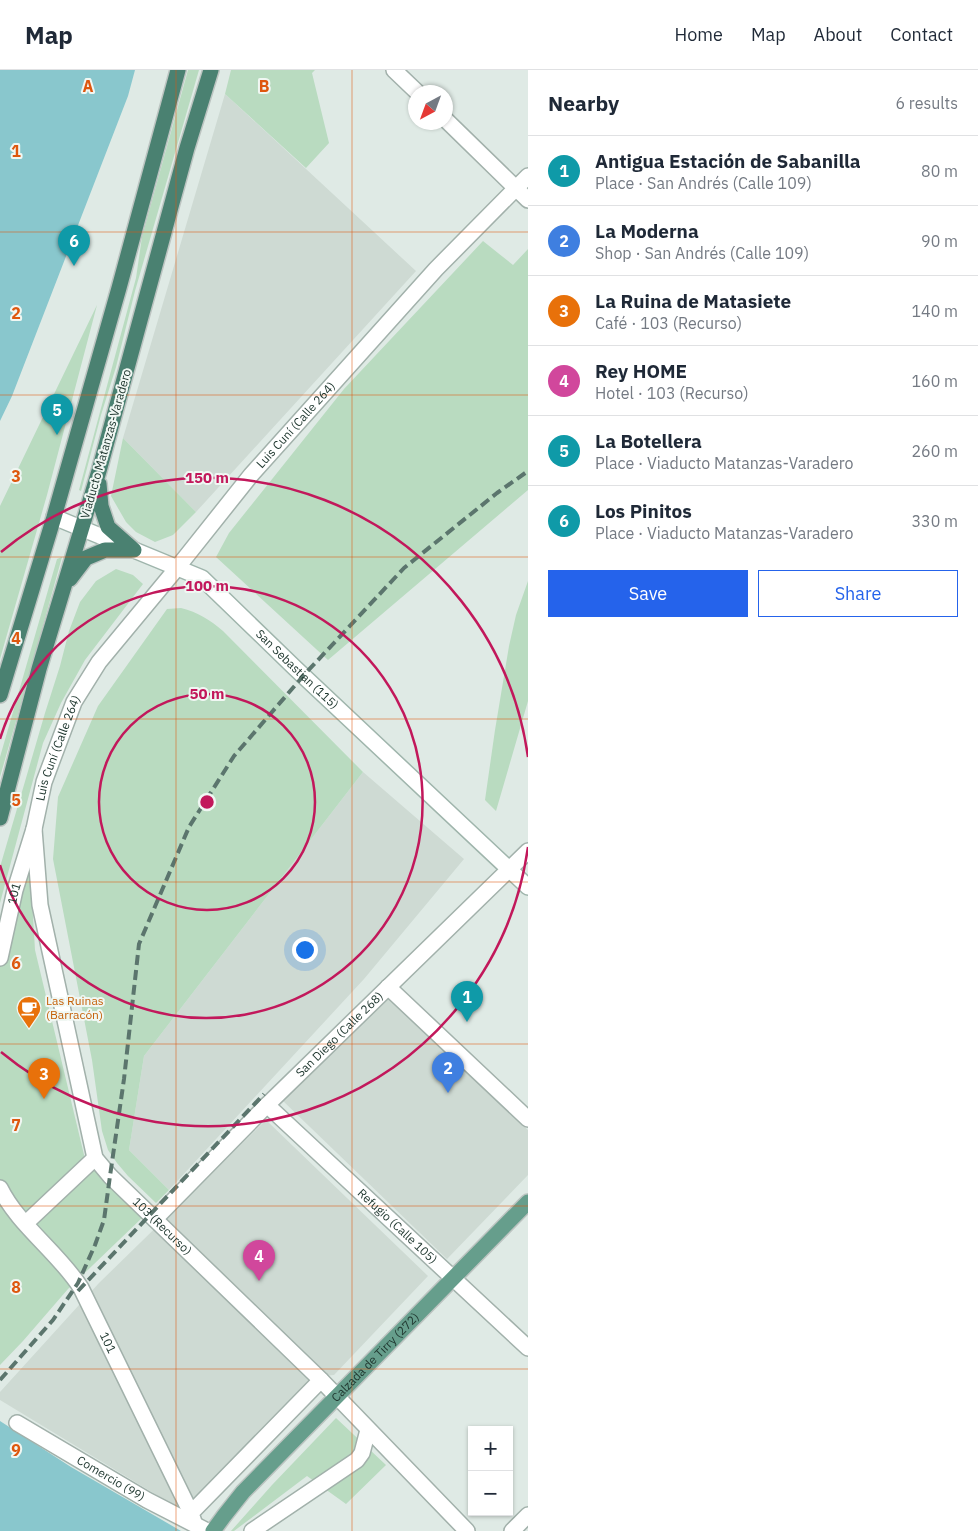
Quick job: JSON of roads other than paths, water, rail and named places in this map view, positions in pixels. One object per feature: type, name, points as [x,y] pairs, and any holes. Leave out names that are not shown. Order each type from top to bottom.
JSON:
[{"type":"highway","points":[[0,695],[54,517],[178,70]]},
{"type":"highway","name":"Viaducto Matanzas-Varadero","points":[[0,818],[39,669],[99,471],[187,148],[211,70]]},
{"type":"highway","points":[[99,471],[101,506],[108,527],[134,550]]},
{"type":"highway","points":[[63,588],[86,558],[105,550],[134,550]]},
{"type":"main road","name":"Calzada de Tirry (272)","points":[[213,1531],[244,1492],[528,1202]]},
{"type":"street","points":[[394,70],[410,85]]},
{"type":"street","points":[[453,127],[528,200]]},
{"type":"street","name":"Luis Cuní (Calle 264)","points":[[34,829],[44,782],[74,702],[99,662],[251,475],[436,269],[528,176]]},
{"type":"street","name":"San Sebastian (115)","points":[[54,517],[202,578],[528,887]]},
{"type":"street","name":"101","points":[[0,958],[16,890],[34,829]]},
{"type":"street","name":"103 (Recurso)","points":[[34,829],[40,905],[95,1158],[110,1176],[338,1397],[467,1531]]},
{"type":"street","name":"San Diego (Calle 268)","points":[[155,1220],[266,1104],[528,851]]},
{"type":"street","points":[[388,987],[528,1119]]},
{"type":"street","name":"Refugio (Calle 105)","points":[[266,1104],[528,1348]]},
{"type":"street","points":[[26,1223],[95,1158]]},
{"type":"street","name":"101","points":[[0,1188],[26,1223],[67,1268],[81,1288],[198,1523]]},
{"type":"street","points":[[198,1523],[321,1380]]},
{"type":"street","name":"Comercio (99)","points":[[17,1423],[147,1500],[198,1523]]},
{"type":"street","points":[[252,1531],[356,1460],[362,1453],[368,1430]]},
{"type":"street","points":[[512,1531],[528,1515]]},
{"type":"water","points":[[0,70],[135,70],[128,96],[12,396],[0,421]]},
{"type":"water","points":[[0,1421],[71,1467],[181,1531],[0,1531]]},
{"type":"railway","points":[[0,1380],[53,1320],[78,1283],[104,1220],[124,1079],[139,944],[189,827],[234,756],[304,675],[404,568],[497,493],[528,471]]},
{"type":"railway","points":[[78,1291],[264,1094]]},
{"type":"place","name":"Los Pinitos","points":[[74,266]]},
{"type":"place","name":"La Botellera","points":[[57,435]]},
{"type":"place","name":"Antigua Estación de Sabanilla","points":[[467,1022]]},
{"type":"place","name":"Las Ruinas (Barracón)","points":[[29,1029]]},
{"type":"place","name":"La Moderna","points":[[448,1093]]},
{"type":"place","name":"La Ruina de Matasiete","points":[[44,1099]]},
{"type":"place","name":"Rey HOME","points":[[259,1281]]}]
